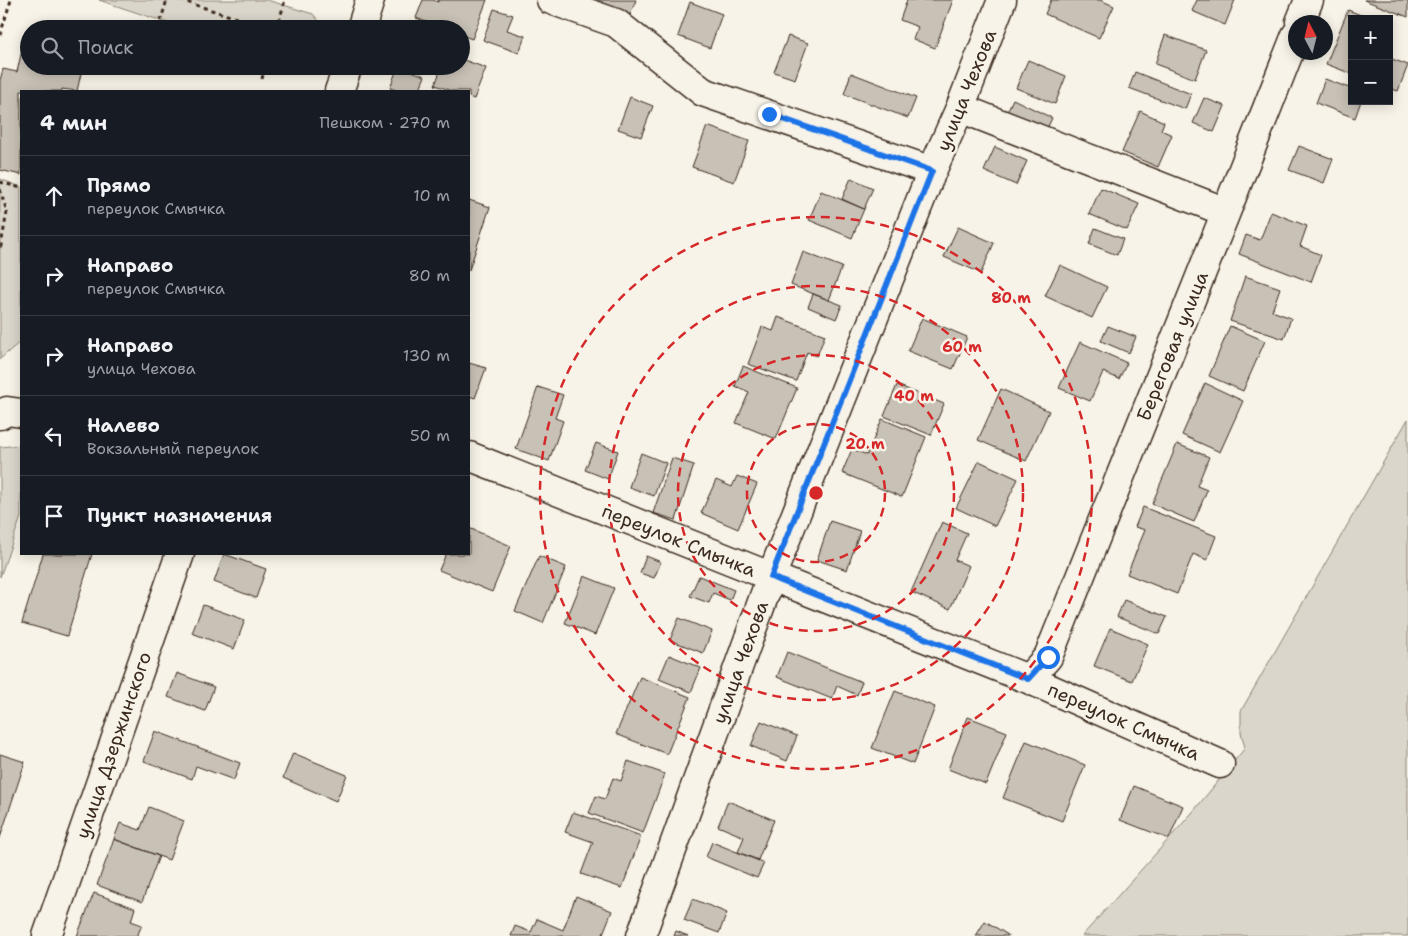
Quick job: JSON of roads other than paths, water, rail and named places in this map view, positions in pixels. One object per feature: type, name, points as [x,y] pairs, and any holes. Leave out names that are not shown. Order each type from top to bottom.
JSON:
[{"type":"street","points":[[364,20],[370,0]]},
{"type":"street","points":[[551,0],[616,22],[703,92],[932,171]]},
{"type":"street","name":"улица Чехова","points":[[641,936],[771,577],[1002,0]]},
{"type":"street","points":[[1303,15],[1309,0]]},
{"type":"street","name":"Береговая улица","points":[[1048,657],[1288,55]]},
{"type":"street","points":[[339,90],[345,75]]},
{"type":"street","points":[[960,108],[1226,212]]},
{"type":"street","points":[[0,415],[7,411],[20,413]]},
{"type":"street","name":"переулок Смычка","points":[[470,456],[1028,679],[1220,764]]},
{"type":"street","name":"улица Дзержинского","points":[[47,936],[180,555]]},
{"type":"street","name":"переулок Смычка","points":[[1028,679],[1048,657]]}]
